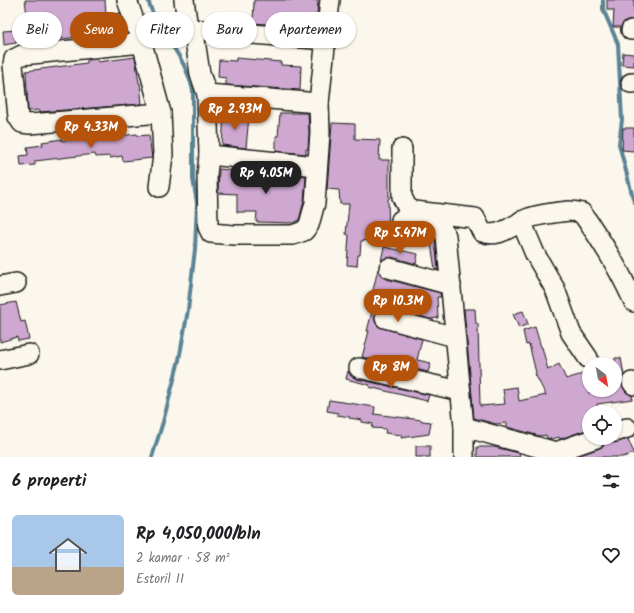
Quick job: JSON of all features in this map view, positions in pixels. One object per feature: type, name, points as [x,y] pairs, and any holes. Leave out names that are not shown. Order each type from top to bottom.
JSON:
[{"type":"street","points":[[127,0],[136,26]]},
{"type":"street","points":[[184,0],[186,12]]},
{"type":"street","points":[[329,12],[330,0]]},
{"type":"street","points":[[194,29],[265,35]]},
{"type":"street","points":[[194,37],[200,74],[207,94],[209,155],[207,175],[208,227],[211,233],[234,236],[293,235],[304,231],[309,225],[315,203],[320,133],[319,102],[325,48]]},
{"type":"street","points":[[136,44],[22,55],[14,59],[13,65],[18,117],[22,123],[30,124],[161,113]]},
{"type":"street","points":[[143,48],[161,113],[162,154],[159,187]]},
{"type":"street","points":[[207,94],[319,102]]},
{"type":"street","points":[[402,149],[402,197],[407,207],[414,211],[475,218],[482,232],[489,234],[506,231],[521,221],[531,217],[571,211],[582,213],[598,236],[634,302]]},
{"type":"street","points":[[209,155],[317,166]]},
{"type":"street","points":[[401,220],[442,229],[446,236],[464,427],[464,457]]},
{"type":"street","points":[[521,221],[535,254],[555,289],[571,334],[587,357]]},
{"type":"street","points":[[389,268],[451,285]]},
{"type":"street","points":[[385,318],[455,338]]},
{"type":"street","points":[[0,360],[30,354]]},
{"type":"street","points":[[359,368],[460,391]]},
{"type":"street","points":[[464,427],[557,454],[582,444]]},
{"type":"building","points":[[25,0],[105,0],[106,12],[70,12],[70,38],[62,39],[62,12],[27,12]]},
{"type":"building","points":[[254,0],[318,0],[317,12],[265,12],[265,24],[257,23],[257,12],[253,12]]},
{"type":"building","points":[[607,0],[634,0],[634,19],[625,21],[621,27],[613,27],[614,10],[607,10]]},
{"type":"building","points":[[12,30],[12,44],[4,45],[3,31]]},
{"type":"building","points":[[623,53],[634,54],[634,66],[622,65]]},
{"type":"building","points":[[135,57],[142,104],[39,112],[39,110],[28,111],[26,71],[87,63],[87,60],[98,59],[98,62]]},
{"type":"building","points":[[236,58],[281,62],[281,65],[301,66],[300,90],[226,85],[226,78],[218,77],[219,60],[236,61]]},
{"type":"building","points":[[280,113],[308,113],[309,133],[308,149],[306,149],[306,154],[276,151],[276,136],[278,136]]},
{"type":"building","points":[[224,115],[249,116],[246,148],[222,145]]},
{"type":"building","points":[[332,123],[355,124],[355,139],[380,140],[379,160],[389,160],[389,238],[361,241],[360,255],[358,255],[357,266],[347,265],[349,235],[346,234],[349,204],[340,204],[339,190],[327,189]]},
{"type":"building","points":[[623,128],[634,128],[634,151],[622,150]]},
{"type":"building","points":[[137,134],[137,136],[149,135],[152,158],[123,161],[122,156],[110,158],[110,156],[96,157],[95,154],[35,161],[35,165],[21,166],[20,156],[28,155],[27,147],[43,145],[42,142],[62,139],[62,141]]},
{"type":"building","points":[[219,169],[258,175],[291,177],[291,174],[306,176],[304,201],[299,220],[294,223],[256,222],[257,212],[237,212],[237,194],[218,193]]},
{"type":"building","points":[[430,238],[435,239],[438,270],[435,269]]},
{"type":"building","points":[[384,247],[418,254],[416,264],[392,257],[381,261]]},
{"type":"building","points":[[378,269],[381,275],[386,279],[440,293],[441,297],[437,297],[438,318],[430,319],[387,307],[378,310],[374,316],[377,325],[382,328],[422,339],[417,360],[431,363],[428,372],[362,357],[372,312],[368,311]]},
{"type":"building","points":[[16,302],[21,322],[25,321],[29,339],[18,341],[17,337],[0,342],[0,305]]},
{"type":"building","points":[[464,309],[475,309],[476,324],[478,324],[480,406],[505,404],[503,389],[517,387],[519,401],[546,395],[535,374],[529,344],[526,345],[523,331],[535,327],[548,370],[559,364],[566,379],[582,374],[582,397],[622,397],[622,385],[625,391],[632,396],[633,399],[597,405],[582,405],[582,431],[560,439],[559,437],[552,439],[547,438],[546,435],[540,436],[507,427],[507,423],[496,424],[474,418]]},
{"type":"building","points":[[523,311],[528,324],[519,328],[513,314]]},
{"type":"building","points":[[622,364],[624,375],[622,380]]},
{"type":"building","points":[[348,371],[351,376],[357,379],[429,395],[427,401],[369,387],[370,385],[346,379]]},
{"type":"building","points":[[329,400],[375,407],[374,414],[431,422],[429,434],[401,438],[402,435],[385,433],[386,429],[372,428],[373,424],[327,411]]},
{"type":"building","points":[[628,439],[634,453],[623,457],[581,457],[580,455],[600,448],[604,445],[622,445],[622,441]]},
{"type":"building","points":[[416,446],[430,446],[430,457],[416,457]]},
{"type":"building","points":[[477,447],[494,447],[519,453],[520,457],[477,457]]},
{"type":"waterway","points":[[148,0],[158,23],[184,66],[193,90],[193,179],[197,203],[195,249],[188,310],[179,360],[163,422],[152,457]]},
{"type":"waterway","points":[[603,0],[603,9],[618,44],[622,120],[619,144],[634,202]]}]
